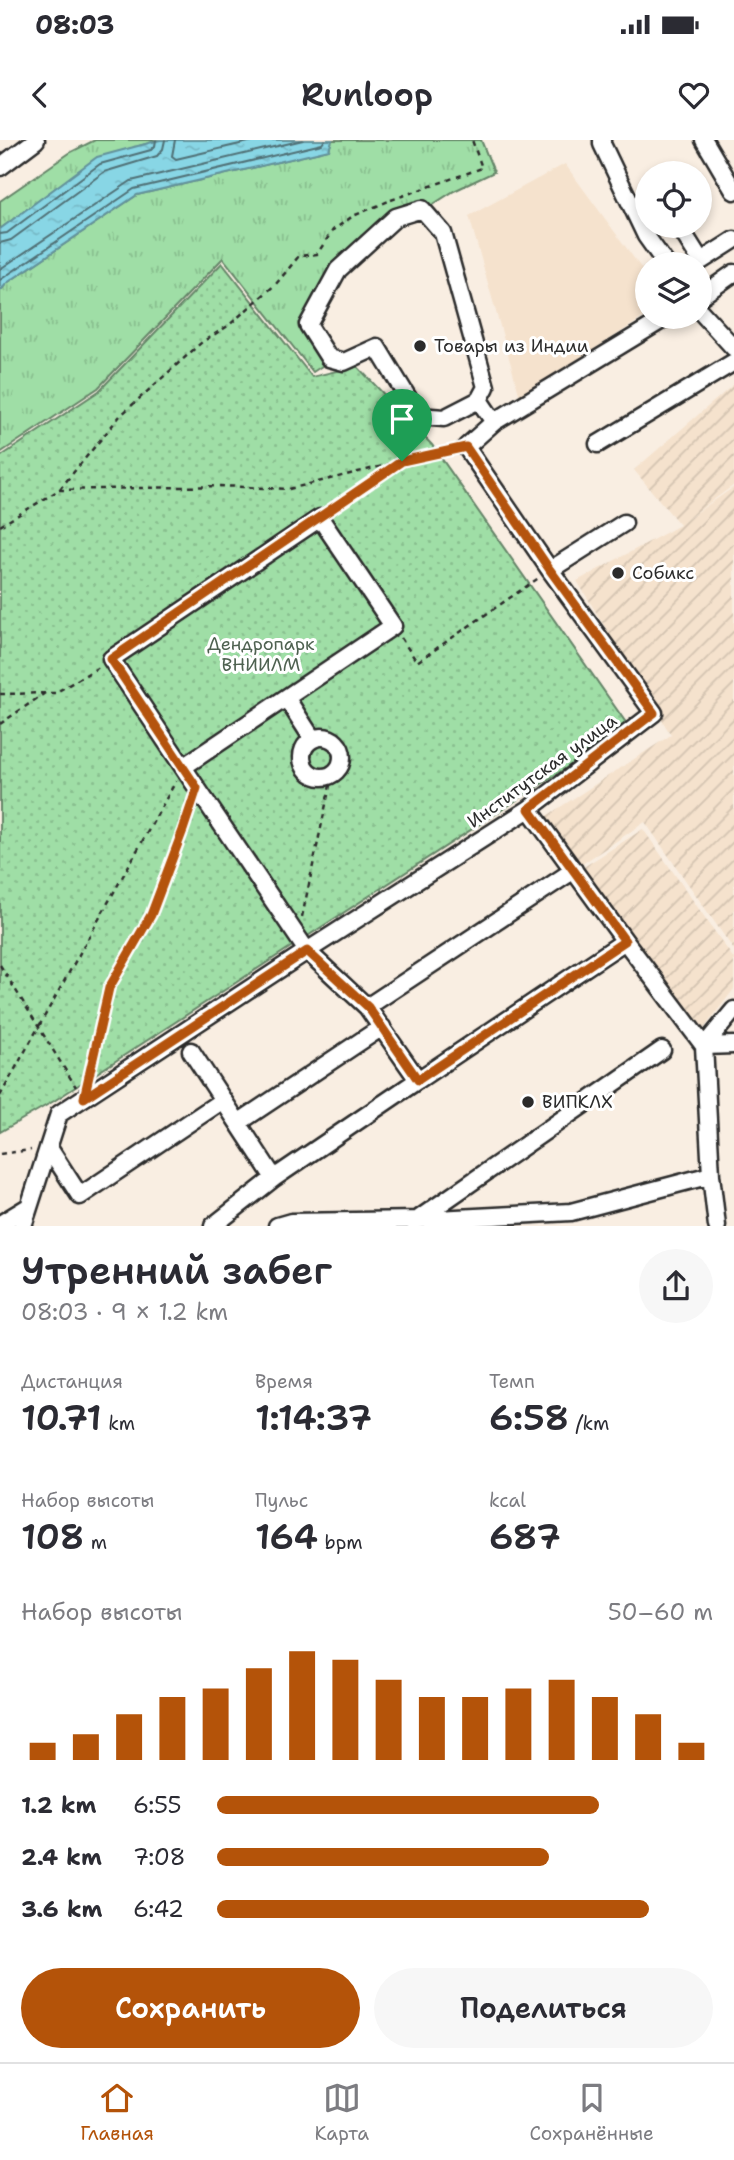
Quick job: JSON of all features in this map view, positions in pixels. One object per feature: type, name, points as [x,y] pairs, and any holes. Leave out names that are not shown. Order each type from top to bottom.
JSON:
[{"type":"street","points":[[0,167],[36,140]]},
{"type":"street","points":[[602,140],[635,201]]},
{"type":"street","points":[[704,140],[734,191]]},
{"type":"street","points":[[422,209],[443,233],[486,387],[479,400],[444,418],[419,416],[377,347],[344,362],[329,358],[308,325],[338,270],[396,217],[422,209]]},
{"type":"street","points":[[687,238],[701,261],[734,240]]},
{"type":"street","points":[[712,289],[734,273]]},
{"type":"street","points":[[712,324],[734,348]]},
{"type":"street","points":[[466,447],[494,422],[647,329]]},
{"type":"street","points":[[598,444],[734,362]]},
{"type":"street","points":[[479,400],[494,422]]},
{"type":"street","name":"Институтская улица","points":[[23,1226],[60,1114],[529,809],[654,713],[550,570],[466,447]]},
{"type":"street","points":[[183,767],[393,626],[320,518],[111,659],[183,767],[197,788],[307,951],[368,1007],[418,1080]]},
{"type":"street","points":[[550,570],[624,523]]},
{"type":"street","points":[[287,699],[312,738]]},
{"type":"street","points":[[328,736],[341,747],[343,763],[332,776],[316,778],[303,768],[301,751],[312,738],[328,736]]},
{"type":"street","points":[[529,809],[704,1046],[710,1175],[717,1226]]},
{"type":"street","points":[[368,1007],[574,870]]},
{"type":"street","points":[[213,1226],[274,1178],[625,941]]},
{"type":"street","points":[[704,1046],[734,1010]]},
{"type":"street","points":[[238,1123],[382,1027]]},
{"type":"street","points":[[704,1046],[734,1045]]},
{"type":"street","points":[[191,1051],[274,1178]]},
{"type":"street","points":[[418,1220],[662,1051]]},
{"type":"street","points":[[49,1148],[80,1196],[223,1100]]},
{"type":"street","points":[[277,1226],[291,1222],[418,1220],[571,1212],[710,1175]]},
{"type":"street","points":[[0,1224],[28,1207]]},
{"type":"path","points":[[0,526],[59,491],[120,416],[202,342],[228,326],[276,284],[299,256],[317,254],[333,230],[353,216],[391,200],[482,168],[472,140]]},
{"type":"path","points":[[391,200],[396,217]]},
{"type":"path","points":[[59,491],[220,486],[289,489],[466,447]]},
{"type":"path","points":[[320,518],[402,461]]},
{"type":"path","points":[[393,626],[417,662],[550,570]]},
{"type":"path","points":[[0,694],[55,692],[111,659]]},
{"type":"path","points":[[0,724],[45,693]]},
{"type":"path","points":[[0,1096],[183,767]]},
{"type":"path","points":[[298,937],[332,776]]},
{"type":"path","points":[[84,1098],[109,988],[151,915],[197,788]]},
{"type":"path","points":[[0,965],[84,1098]]},
{"type":"path","points":[[0,1154],[49,1148]]},
{"type":"shaded area","points":[[565,164],[635,260],[635,323],[520,397],[469,216]]},
{"type":"shaded area","points":[[734,384],[734,485],[683,522],[734,487],[734,950],[645,822],[579,866],[545,817],[671,735],[577,581],[680,525],[634,470]]},
{"type":"shaded area","points":[[643,829],[734,959],[734,989],[701,1032],[582,868]]},
{"type":"green space","points":[[95,140],[160,140],[97,158],[0,229],[0,201],[71,152]]},
{"type":"green space","points":[[332,140],[481,140],[494,172],[454,191],[373,243],[340,272],[308,330],[325,364],[313,372],[223,258],[98,388],[0,453],[0,291],[7,283],[137,195],[329,150]]},
{"type":"green space","name":"Дендропарк ВНИИЛМ","points":[[222,263],[312,377],[357,366],[432,445],[629,727],[54,1101],[0,1132],[0,457],[99,391]]},
{"type":"water","points":[[160,140],[332,140],[329,150],[137,195],[7,283],[0,291],[0,229],[97,157]]},
{"type":"place","name":"Товары из Индии","points":[[420,346]]},
{"type":"place","name":"Собикс","points":[[618,573]]},
{"type":"place","name":"ВИПКЛХ","points":[[528,1102]]},
{"type":"route","points":[[466,447],[550,570],[654,713],[529,809],[625,941],[418,1080],[368,1007],[307,951],[84,1098],[109,988],[151,915],[197,788],[111,659],[402,461],[466,447]]}]
